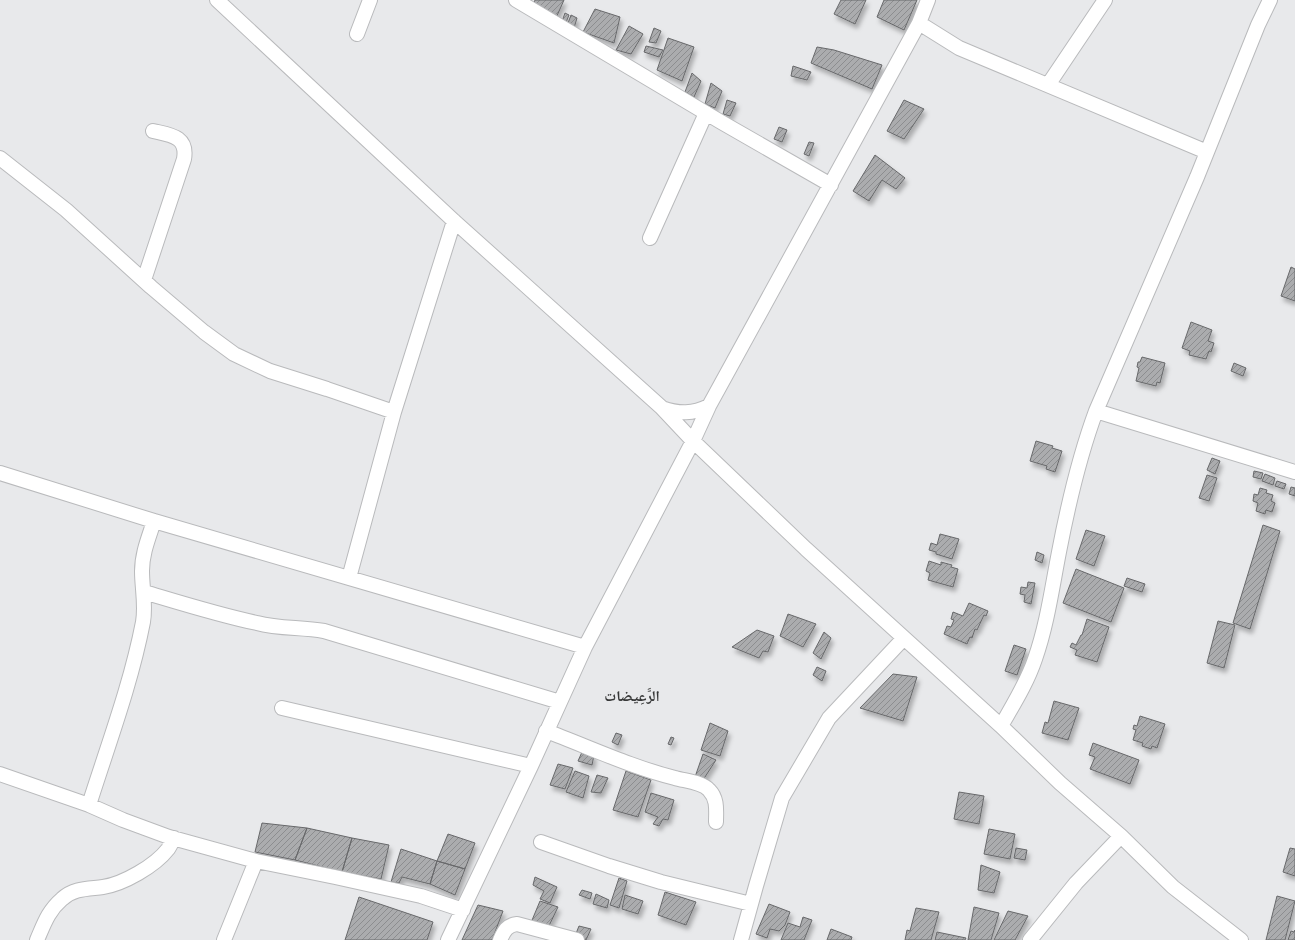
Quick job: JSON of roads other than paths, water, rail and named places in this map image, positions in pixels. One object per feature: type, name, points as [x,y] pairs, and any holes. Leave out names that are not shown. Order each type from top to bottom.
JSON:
[{"type":"street","points":[[217,0],[454,221],[661,407],[693,441],[806,549],[1001,726],[1060,783],[1121,836],[1173,887],[1241,940]]},
{"type":"street","points":[[357,34],[370,0]]},
{"type":"street","points":[[516,0],[706,113],[831,185]]},
{"type":"street","points":[[448,940],[531,766],[585,647],[710,406],[919,23],[928,0]]},
{"type":"street","points":[[1048,85],[1104,0]]},
{"type":"street","points":[[1001,726],[1024,684],[1035,659],[1049,606],[1064,525],[1084,443],[1096,411],[1208,152],[1258,26],[1270,0]]},
{"type":"street","points":[[919,23],[959,48],[1208,152]]},
{"type":"street","points":[[650,238],[706,113]]},
{"type":"street","points":[[144,280],[186,150],[184,144],[176,137],[152,131]]},
{"type":"street","points":[[0,158],[66,210],[204,332],[234,354],[270,371],[394,412]]},
{"type":"street","points":[[349,578],[394,412],[454,221]]},
{"type":"street","points":[[661,407],[674,411],[693,412],[710,406]]},
{"type":"street","points":[[1096,411],[1295,472]]},
{"type":"street","points":[[0,473],[154,521],[585,647]]},
{"type":"street","points":[[89,805],[132,669],[145,612],[143,559],[154,521]]},
{"type":"street","points":[[144,592],[257,624],[284,628],[306,628],[324,632],[560,702]]},
{"type":"street","points":[[741,940],[782,798],[829,718],[904,638]]},
{"type":"street","points":[[282,708],[531,766]]},
{"type":"street","points":[[546,731],[663,775],[708,789],[716,804],[716,822]]},
{"type":"street","points":[[0,774],[89,805],[123,820],[174,838],[256,861],[421,896],[462,910]]},
{"type":"street","points":[[1030,940],[1076,883],[1121,836]]},
{"type":"street","points":[[37,940],[50,912],[63,898],[76,890],[114,885],[138,873],[159,859],[169,848],[174,838]]},
{"type":"street","points":[[541,842],[609,866],[661,882],[751,904]]},
{"type":"street","points":[[224,940],[256,861]]},
{"type":"street","points":[[500,940],[507,928],[511,925],[517,924],[577,940]]},
{"type":"district","name":"الرَّعِيضات","points":[[632,696]]}]
